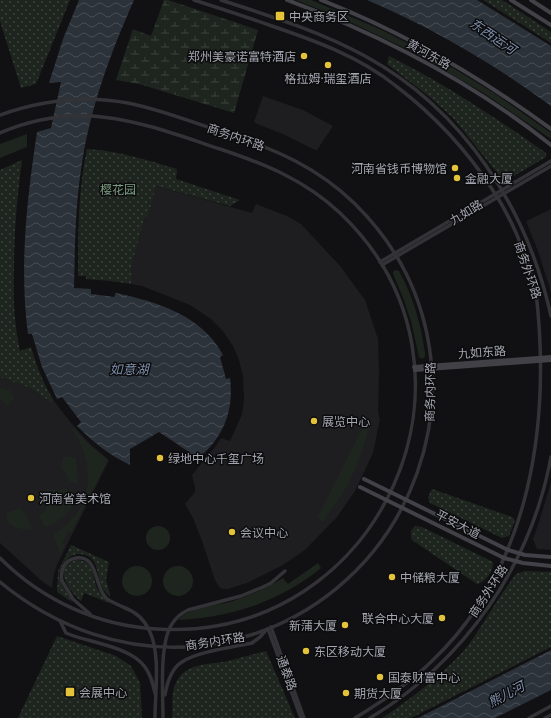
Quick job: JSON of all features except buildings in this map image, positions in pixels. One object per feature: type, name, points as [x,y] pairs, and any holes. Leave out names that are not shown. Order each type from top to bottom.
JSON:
[{"type":"main road","name":"黄河东路","points":[[287,0],[347,24],[429,65],[494,104],[551,145]]},
{"type":"main road","name":"黄河东路","points":[[321,0],[388,30],[435,54],[500,93],[551,129]]},
{"type":"main road","points":[[511,0],[551,25]]},
{"type":"main road","points":[[531,0],[551,13]]},
{"type":"main road","name":"九如东路","points":[[414,368],[550,359]]},
{"type":"main road","name":"平安大道","points":[[364,479],[495,544],[512,551],[551,558]]},
{"type":"main road","name":"平安大道","points":[[360,487],[491,552],[508,559],[537,566],[551,566]]},
{"type":"street","name":"商务外环路","points":[[194,0],[320,43],[362,63],[383,76],[409,96],[442,126],[470,157],[496,196],[511,224],[532,278],[543,318]]},
{"type":"street","name":"商务外环路","points":[[221,0],[317,33],[364,55],[392,72],[421,95],[452,124],[476,152],[503,192],[519,220],[541,276],[551,316]]},
{"type":"street","name":"商务内环路","points":[[0,115],[40,104],[71,99],[105,100],[137,105],[160,111],[265,146],[291,158],[324,178],[352,201],[372,222],[396,255],[410,282],[421,310],[427,336],[431,367],[432,402],[428,435],[420,466],[402,508],[380,542],[352,575],[312,607],[291,619],[244,637],[220,643],[170,647],[125,643],[88,633],[60,621],[24,600],[0,582]]},
{"type":"street","name":"商务内环路","points":[[0,134],[35,122],[72,116],[101,116],[123,119],[154,127],[250,159],[283,173],[314,192],[340,213],[358,232],[381,264],[394,289],[404,315],[410,339],[414,368],[415,402],[411,432],[404,460],[391,493],[367,532],[341,562],[309,588],[266,611],[228,624],[206,628],[182,630],[135,627],[94,617],[65,605],[22,578],[0,558]]},
{"type":"street","name":"九如路","points":[[503,192],[551,161]]},
{"type":"street","name":"九如路","points":[[381,264],[496,196],[551,166]]},
{"type":"street","points":[[548,352],[550,359],[548,366]]},
{"type":"street","name":"商务外环路","points":[[370,718],[417,686],[437,668],[456,649],[495,599],[516,561],[529,533],[537,511],[551,457]]},
{"type":"street","name":"商务外环路","points":[[505,566],[514,546]]},
{"type":"street","points":[[94,617],[73,599],[62,581],[61,573],[65,564],[75,558],[85,559],[93,567],[99,586],[105,596],[112,602],[135,613],[143,620],[150,631],[156,655],[155,718]]},
{"type":"street","points":[[163,710],[166,638],[172,624],[176,619],[188,610],[241,596],[263,587],[272,583],[285,572]]},
{"type":"street","name":"商务外环路","points":[[355,718],[392,695],[435,659],[472,617],[502,572]]},
{"type":"street","points":[[60,621],[66,633],[123,651],[142,663],[149,674],[155,694]]},
{"type":"street","points":[[162,718],[166,689],[171,676],[178,665],[200,655],[252,643],[269,628]]},
{"type":"street","name":"通泰路","points":[[269,628],[301,718]]},
{"type":"street","name":"通泰路","points":[[269,628],[304,718]]},
{"type":"street","points":[[529,718],[551,706]]},
{"type":"street","points":[[545,718],[551,715]]},
{"type":"shaded area","points":[[263,96],[303,110],[333,126],[317,150],[254,122]]},
{"type":"shaded area","points":[[156,186],[252,213],[256,204],[287,216],[301,224],[341,267],[365,300],[378,339],[378,413],[380,419],[373,453],[355,491],[337,517],[305,550],[283,565],[247,583],[228,589],[219,587],[215,580],[201,538],[193,518],[185,504],[195,492],[192,475],[221,438],[230,441],[242,414],[244,400],[243,376],[239,360],[233,346],[222,330],[211,319],[190,305],[142,286],[131,284],[133,275],[131,273],[131,267],[145,217],[148,217]]},
{"type":"shaded area","points":[[551,209],[551,292],[538,251],[526,221]]},
{"type":"shaded area","points":[[0,377],[30,388],[51,402],[54,401],[89,443],[109,460],[57,565],[52,588],[43,582],[0,543]]},
{"type":"shaded area","points":[[551,482],[551,550],[537,549],[533,539]]},
{"type":"green space","points":[[0,0],[70,0],[36,84],[21,88],[0,21]]},
{"type":"green space","points":[[164,0],[168,0],[258,30],[234,113],[139,84],[116,80],[133,29],[151,36]]},
{"type":"green space","points":[[296,0],[311,0],[382,30],[448,65],[494,93],[551,133],[551,139],[485,94],[415,53],[350,22]]},
{"type":"green space","points":[[483,0],[502,0],[507,3],[551,32],[551,43]]},
{"type":"green space","points":[[389,56],[430,78],[489,114],[546,153],[546,157],[507,180],[502,179],[454,119],[431,98],[387,64]]},
{"type":"green space","points":[[27,134],[27,147],[0,158],[0,144]]},
{"type":"green space","name":"樱花园","points":[[87,149],[122,154],[177,169],[176,179],[240,200],[230,206],[156,186],[148,217],[145,217],[131,267],[131,273],[133,274],[131,284],[86,279],[86,276],[78,276],[78,228],[80,196]]},
{"type":"green space","points":[[22,160],[17,200],[15,241],[14,299],[16,330],[20,351],[31,347],[41,375],[54,401],[51,402],[30,388],[0,377],[0,170]]},
{"type":"green space","points":[[395,270],[399,271],[416,310],[425,353],[425,357],[422,359],[419,357],[411,321],[393,274]]},
{"type":"green space","points":[[0,388],[11,391],[14,398],[9,403],[8,407],[0,399]]},
{"type":"green space","points":[[365,425],[369,427],[366,440],[352,477],[339,499],[323,521],[317,518]]},
{"type":"green space","points":[[73,428],[87,443],[108,460],[71,532],[68,531],[62,543],[65,545],[60,554],[53,534],[67,525],[77,513],[84,501],[87,487],[88,472],[85,458],[80,443],[72,429]]},
{"type":"green space","points":[[63,457],[76,458],[78,484],[70,482],[65,472],[61,468]]},
{"type":"green space","points":[[47,489],[65,489],[77,494],[78,496],[73,506],[66,514],[57,522],[47,527],[44,526],[39,515],[46,509],[47,500],[45,493]]},
{"type":"green space","points":[[432,489],[512,517],[515,520],[509,536],[502,538],[430,503],[428,497]]},
{"type":"green space","points":[[19,508],[27,516],[33,531],[16,528],[9,524],[6,513]]},
{"type":"green space","points":[[158,526],[167,529],[170,538],[167,547],[158,550],[149,547],[146,538],[149,529]]},
{"type":"green space","points":[[415,526],[422,527],[493,562],[492,569],[488,576],[477,584],[412,540],[411,531]]},
{"type":"green space","points":[[71,545],[109,562],[106,580],[110,597],[102,587],[94,561],[86,555],[80,554],[71,556],[64,562],[60,571],[61,583],[72,602],[57,592],[58,571]]},
{"type":"green space","points":[[76,560],[90,565],[98,591],[112,604],[84,593],[81,601],[75,595],[64,578],[64,570],[68,564]]},
{"type":"green space","points":[[318,563],[321,568],[305,580],[272,599],[236,611],[178,620],[189,612],[233,601],[265,588],[283,578],[288,584]]},
{"type":"green space","points":[[137,566],[147,571],[152,581],[147,591],[137,596],[127,591],[122,581],[127,571]]},
{"type":"green space","points":[[178,566],[189,570],[193,581],[189,592],[178,596],[167,592],[163,581],[167,570]]},
{"type":"green space","points":[[525,571],[551,572],[551,647],[411,718],[382,718],[417,693],[462,653],[516,574]]},
{"type":"green space","points":[[57,636],[116,656],[131,666],[140,683],[142,718],[18,718]]},
{"type":"green space","points":[[266,651],[295,718],[172,718],[175,685],[184,672],[197,666],[228,661]]},
{"type":"water","name":"如意湖","points":[[79,0],[134,0],[109,62],[89,126],[81,170],[78,199],[74,288],[91,289],[91,294],[114,297],[116,293],[147,301],[177,312],[191,320],[203,330],[214,341],[223,355],[220,357],[226,379],[230,378],[231,392],[227,417],[216,439],[199,458],[188,466],[189,452],[159,432],[130,449],[130,465],[115,457],[95,443],[77,426],[81,422],[62,397],[57,399],[42,367],[32,334],[28,334],[24,283],[25,233],[37,132],[51,128],[61,82],[49,83],[63,39]]},
{"type":"water","name":"东西运河","points":[[367,0],[477,0],[551,46],[551,106],[485,61],[416,22]]},
{"type":"water","name":"熊儿河","points":[[551,650],[551,690],[495,718],[418,718]]},
{"type":"place","name":"中央商务区","points":[[280,16]]},
{"type":"place","name":"郑州美豪诺富特酒店","points":[[304,56]]},
{"type":"place","name":"格拉姆·瑞玺酒店","points":[[328,65]]},
{"type":"place","name":"河南省钱币博物馆","points":[[455,168]]},
{"type":"place","name":"金融大厦","points":[[457,178]]},
{"type":"place","name":"展览中心","points":[[314,421]]},
{"type":"place","name":"绿地中心千玺广场","points":[[160,458]]},
{"type":"place","name":"河南省美术馆","points":[[31,498]]},
{"type":"place","name":"会议中心","points":[[232,532]]},
{"type":"place","name":"中储粮大厦","points":[[392,577]]},
{"type":"place","name":"联合中心大厦","points":[[442,618]]},
{"type":"place","name":"新蒲大厦","points":[[345,625]]},
{"type":"place","name":"东区移动大厦","points":[[306,651]]},
{"type":"place","name":"国泰财富中心","points":[[380,677]]},
{"type":"place","name":"会展中心","points":[[70,692]]},
{"type":"place","name":"期货大厦","points":[[346,693]]}]
